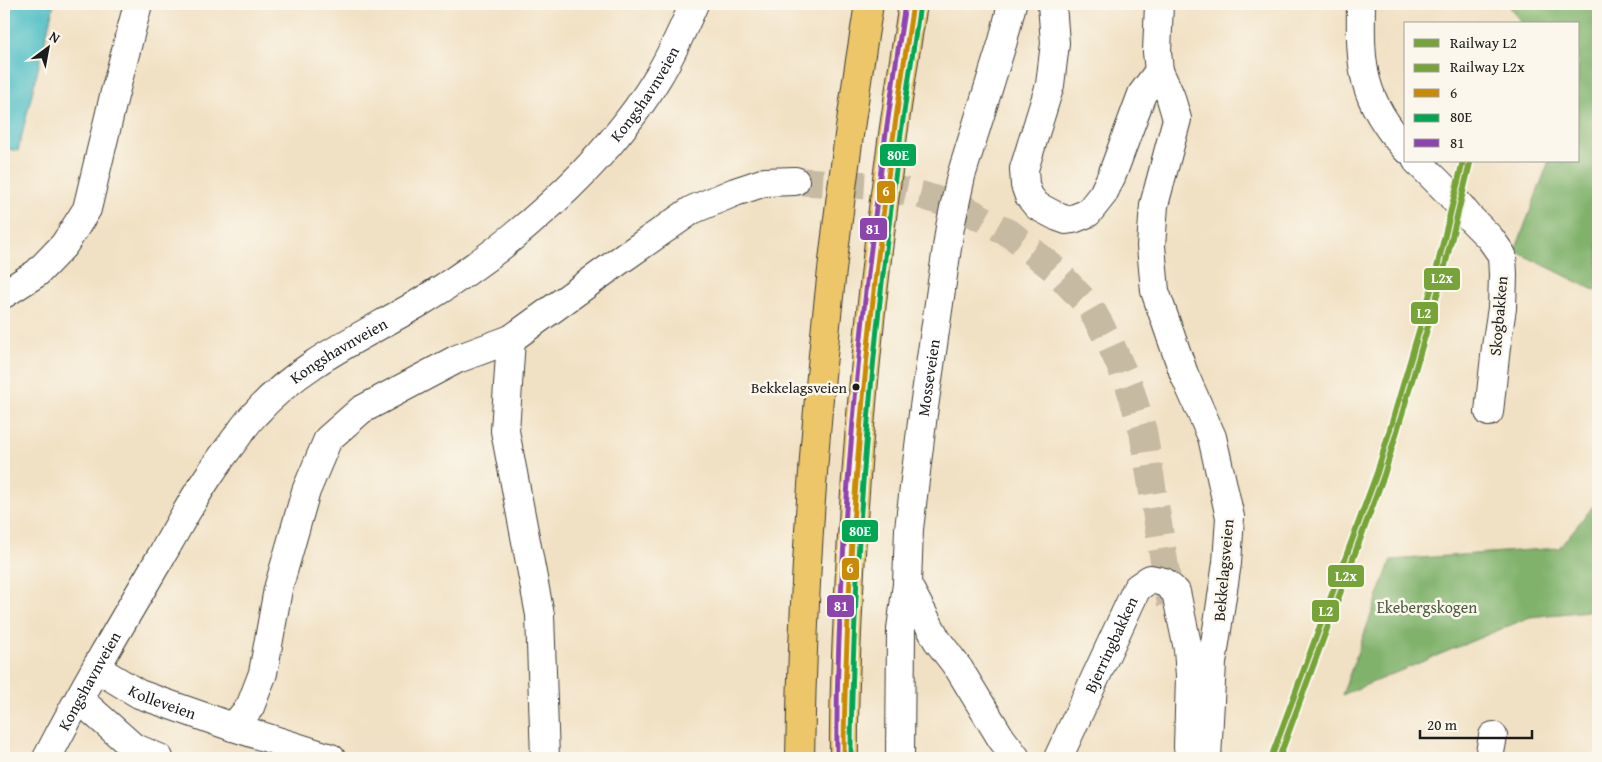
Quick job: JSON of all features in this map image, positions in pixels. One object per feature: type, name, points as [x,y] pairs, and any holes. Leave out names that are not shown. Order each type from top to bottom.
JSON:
[{"type":"highway","points":[[800,758],[811,497],[823,356],[840,198],[869,4]]},
{"type":"highway","points":[[844,758],[843,710],[855,487],[868,336],[886,189],[913,4]]},
{"type":"street","points":[[4,294],[37,273],[64,246],[88,208],[138,4]]},
{"type":"street","name":"Kongshavnveien","points":[[47,758],[96,668],[211,472],[255,413],[308,368],[421,301],[471,268],[519,232],[569,186],[602,152],[658,77],[694,4]]},
{"type":"street","name":"Mosseveien","points":[[900,758],[901,629],[907,584],[912,510],[923,414],[950,227],[961,176],[1003,42],[1012,4]]},
{"type":"street","points":[[1052,4],[1055,43],[1050,85],[1024,169],[1025,185],[1029,196],[1037,206],[1058,218],[1066,220],[1088,213],[1103,194],[1112,175],[1142,94],[1159,72]]},
{"type":"street","name":"Bekkelagsveien","points":[[1159,4],[1156,52],[1159,72],[1170,95],[1177,119],[1154,205],[1151,246],[1155,292],[1184,374],[1212,437],[1230,517],[1227,563],[1212,663],[1207,758]]},
{"type":"street","points":[[1361,4],[1362,68],[1369,93],[1389,130],[1404,147]]},
{"type":"street","name":"Skogbakken","points":[[1418,162],[1450,194],[1468,217],[1490,238],[1502,255],[1502,308],[1489,412]]},
{"type":"street","points":[[233,728],[250,706],[263,673],[278,589],[306,492],[328,439],[361,410],[457,359],[511,339],[692,210],[765,182],[795,181]]},
{"type":"street","points":[[511,339],[505,431],[540,615],[545,758]]},
{"type":"street","name":"Bjerringbakken","points":[[1058,758],[1137,588],[1150,579],[1164,582],[1176,592],[1189,658],[1188,747],[1190,758]]},
{"type":"street","points":[[907,584],[937,640],[960,669],[1001,738],[1016,758]]},
{"type":"street","name":"Kolleveien","points":[[96,668],[140,694],[233,728],[331,758]]},
{"type":"street","points":[[79,699],[133,747],[159,758]]},
{"type":"green space","points":[[1508,4],[1598,4],[1598,292],[1515,251],[1549,162],[1580,162],[1580,22],[1521,22]]},
{"type":"green space","name":"Ekebergskogen","points":[[1598,500],[1598,610],[1530,617],[1342,695],[1391,560],[1559,548]]},
{"type":"water","points":[[4,4],[54,4],[18,151],[4,148]]},
{"type":"tunnel","points":[[795,181],[877,186],[921,195],[967,210],[1012,235],[1053,268],[1090,307],[1110,343],[1129,385],[1143,431],[1171,604]]},
{"type":"rail line","name":"L2","points":[[1271,758],[1377,473],[1434,280],[1463,162]]},
{"type":"rail line","name":"L2x","points":[[1279,758],[1384,475],[1441,282],[1470,163]]},
{"type":"transit line","name":"81","points":[[837,758],[841,595],[854,406],[876,205],[905,4]]},
{"type":"transit line","name":"6","points":[[844,758],[849,595],[862,406],[884,205],[913,4]]},
{"type":"transit line","name":"80E","points":[[851,758],[856,596],[869,407],[891,206],[920,5]]},
{"type":"place","name":"Bekkelagsveien","points":[[856,387]]}]
